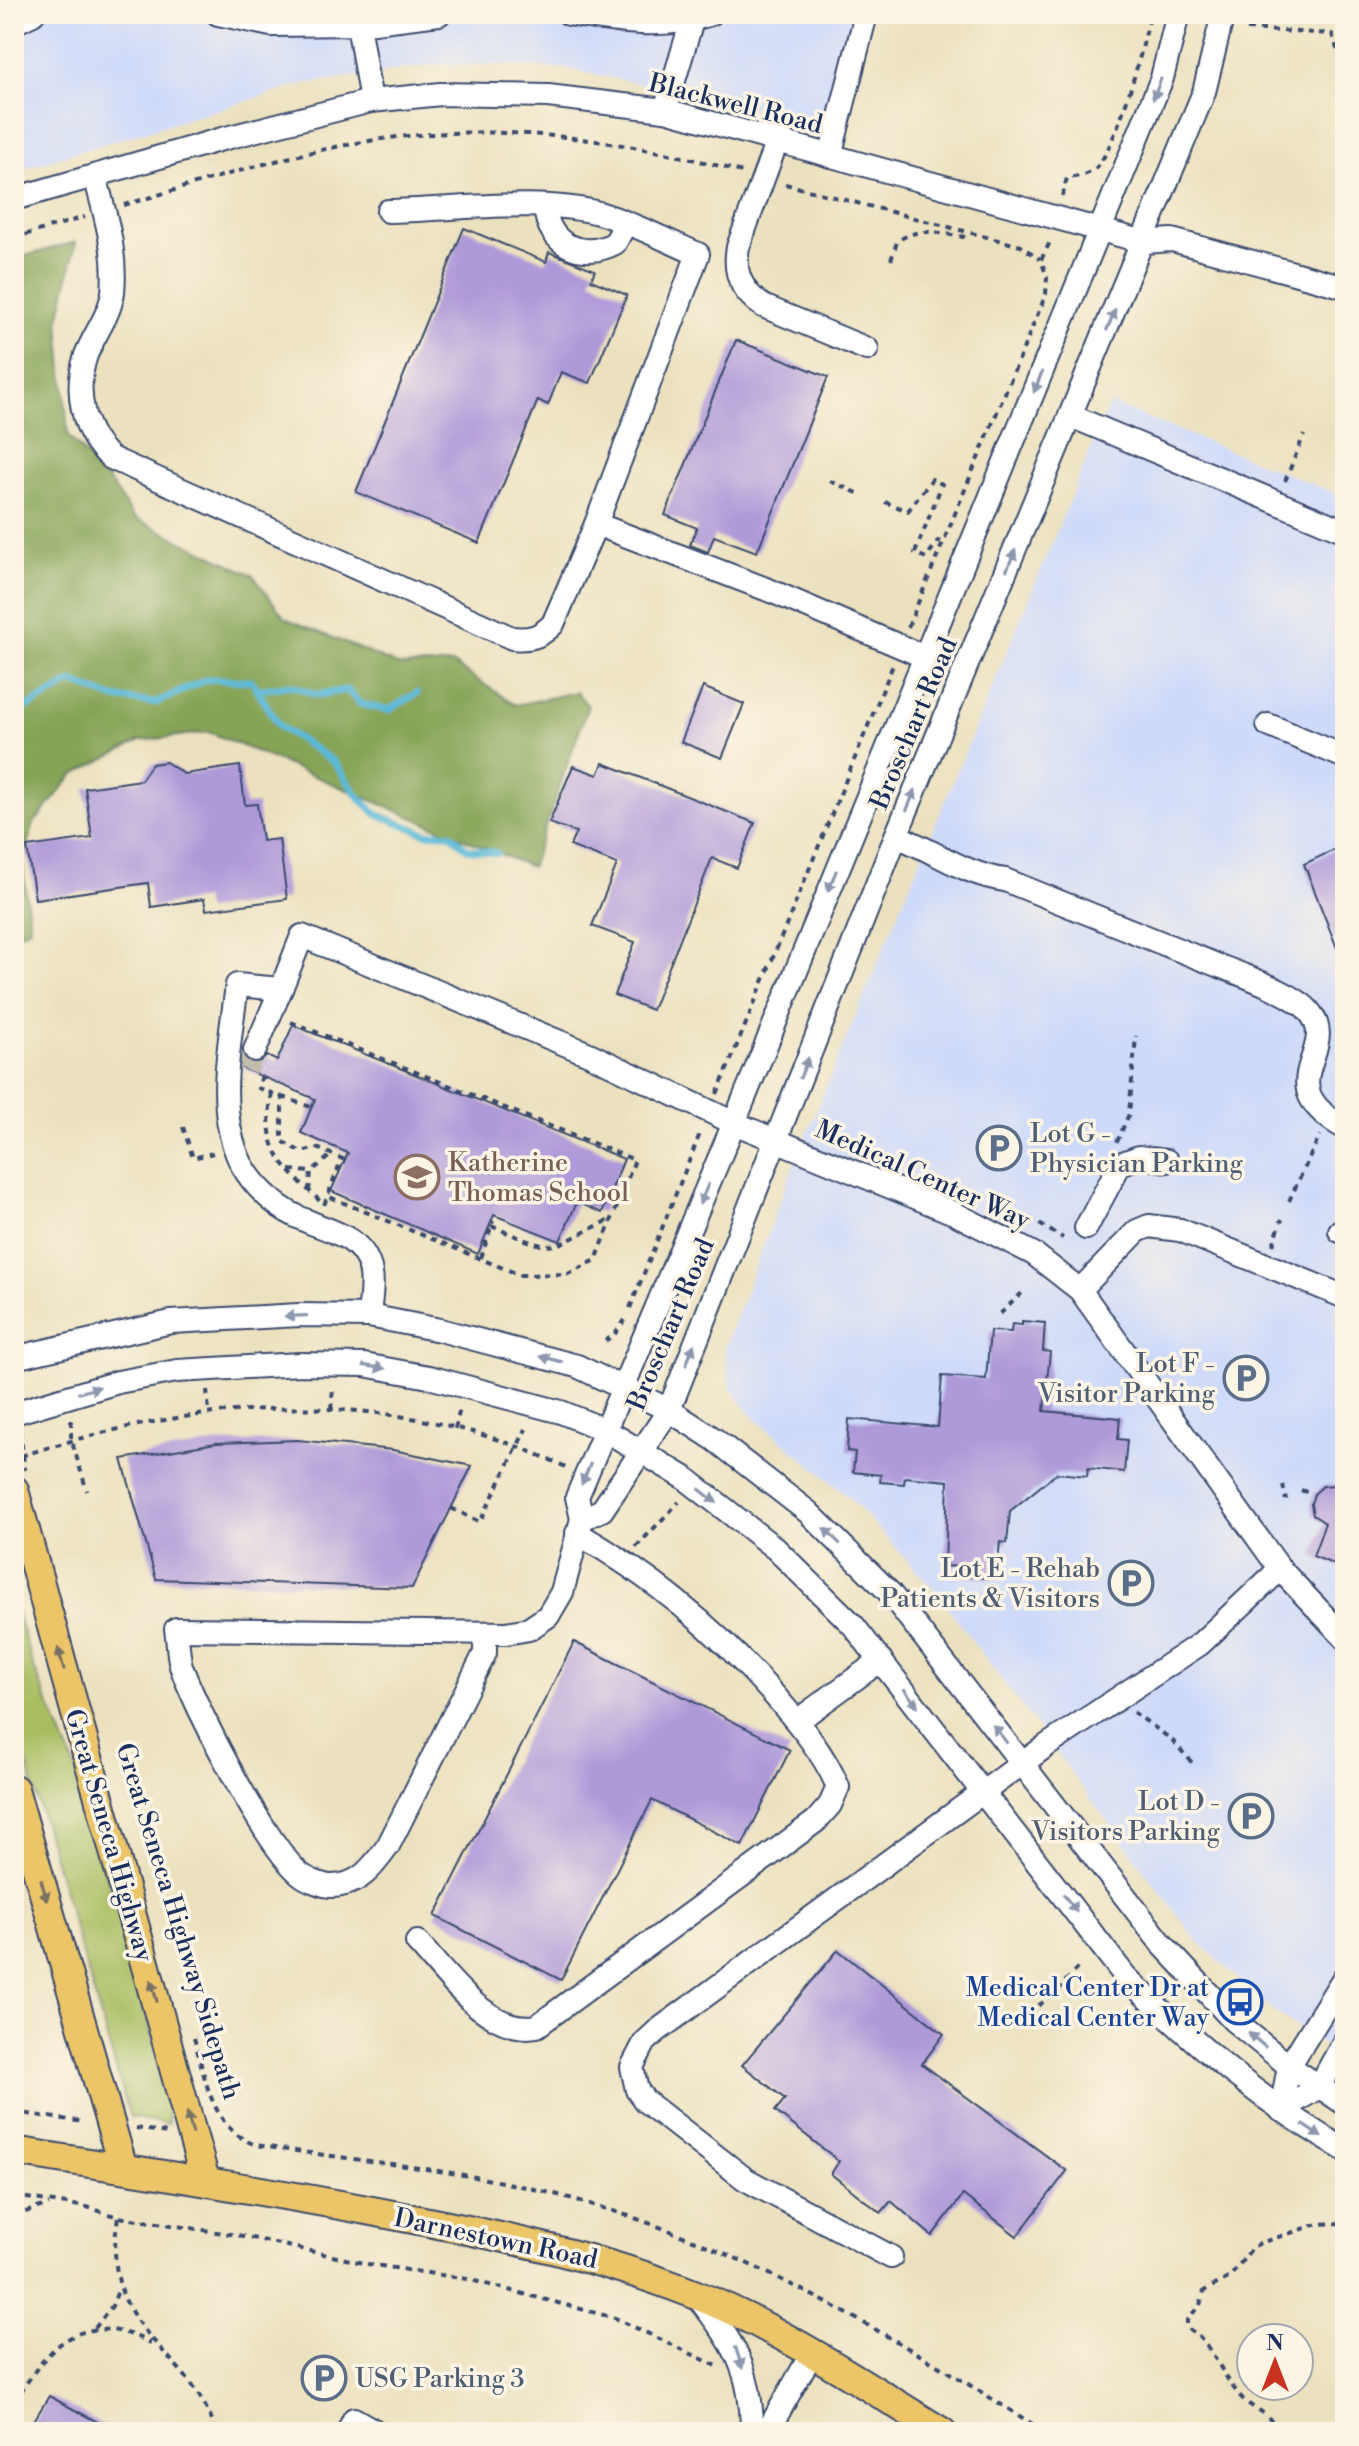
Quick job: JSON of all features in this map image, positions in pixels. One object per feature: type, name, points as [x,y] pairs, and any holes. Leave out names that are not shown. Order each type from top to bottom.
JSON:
[{"type":"main road","name":"Great Seneca Highway","points":[[20,1480],[205,2180]]},
{"type":"main road","points":[[14,1789],[123,2168]]},
{"type":"main road","name":"Darnestown Road","points":[[14,2151],[205,2180],[520,2239],[621,2267],[696,2295],[812,2353],[942,2432]]},
{"type":"street","points":[[14,23],[33,14]]},
{"type":"street","points":[[218,14],[271,25],[439,14]]},
{"type":"street","points":[[569,14],[661,24],[698,16]]},
{"type":"street","points":[[830,156],[866,14]]},
{"type":"street","name":"Broschart Road","points":[[485,1634],[485,1653],[388,1846],[370,1870],[352,1883],[328,1886],[302,1876],[274,1841],[226,1762],[181,1664],[176,1629],[485,1634],[529,1629],[548,1616],[562,1592],[580,1526],[577,1497],[1101,229],[1162,78],[1178,14]]},
{"type":"street","name":"Broschart Road","points":[[580,1526],[602,1510],[669,1410],[896,836],[1204,92],[1223,14]]},
{"type":"street","points":[[665,110],[698,16]]},
{"type":"street","points":[[358,19],[371,101]]},
{"type":"street","name":"Blackwell Road","points":[[14,199],[371,101],[441,94],[548,96],[665,110],[1144,242],[1172,240],[1345,287]]},
{"type":"street","points":[[777,141],[736,259],[741,285],[749,296],[763,306],[867,349]]},
{"type":"street","points":[[95,176],[112,248],[112,296],[86,356],[80,395],[89,431],[111,458],[512,638],[528,640],[542,635],[553,624],[596,524],[698,254]]},
{"type":"street","points":[[388,211],[545,207],[601,214],[698,254],[736,259]]},
{"type":"street","points":[[545,207],[546,220],[558,241],[588,252],[615,243],[626,223]]},
{"type":"street","points":[[1071,416],[1345,531]]},
{"type":"street","points":[[596,524],[771,591],[925,657]]},
{"type":"street","points":[[1268,725],[1345,757]]},
{"type":"street","points":[[896,836],[964,869],[1005,880],[1267,985],[1307,1009],[1316,1026],[1318,1041],[1305,1075],[1308,1092],[1314,1105],[1337,1123]]},
{"type":"street","name":"Medical Center Way","points":[[281,989],[302,936],[589,1054],[734,1123],[995,1232],[1034,1254],[1080,1290],[1280,1569],[1345,1638]]},
{"type":"street","points":[[226,1115],[254,1065],[281,989],[237,985],[228,1056],[226,1115],[243,1165],[266,1196],[293,1215],[352,1239],[366,1255],[372,1272],[369,1316]]},
{"type":"street","points":[[1086,1228],[1120,1164],[1139,1157],[1167,1161]]},
{"type":"street","points":[[1080,1290],[1137,1231],[1149,1226],[1180,1230],[1345,1297]]},
{"type":"street","points":[[14,1358],[171,1322],[299,1315],[369,1316],[440,1330],[577,1366],[669,1410],[714,1439],[808,1512],[880,1582],[1162,1944],[1234,2021],[1289,2066],[1345,2104]]},
{"type":"street","points":[[16,1419],[118,1382],[177,1371],[300,1364],[351,1365],[429,1377],[561,1412],[605,1430],[644,1451],[776,1549],[853,1625],[1125,1976],[1203,2050],[1281,2110],[1345,2150]]},
{"type":"street","points":[[417,1942],[481,2008],[521,2029],[537,2026],[816,1821],[830,1805],[838,1787],[831,1770],[797,1721],[716,1632],[580,1526]]},
{"type":"street","points":[[891,2257],[745,2179],[645,2101],[637,2090],[632,2067],[645,2042],[1023,1763],[1200,1644],[1280,1569]]},
{"type":"street","points":[[797,1721],[881,1660]]},
{"type":"street","points":[[1281,2110],[1289,2066],[1345,1976]]},
{"type":"street","points":[[1281,2110],[1319,2087],[1345,2040]]},
{"type":"street","points":[[696,2295],[735,2345],[752,2408],[752,2432]]},
{"type":"street","points":[[767,2432],[812,2353]]},
{"type":"street","points":[[348,2432],[354,2419],[377,2432]]},
{"type":"path","points":[[1041,260],[1057,218],[1067,178],[1087,174],[1101,161],[1131,83],[1150,14]]},
{"type":"path","points":[[1247,29],[1332,34],[1345,72]]},
{"type":"path","points":[[14,238],[308,153],[432,133],[511,131],[641,147],[1021,246],[1041,260],[1047,277],[1046,294],[625,1320],[605,1341]]},
{"type":"path","points":[[891,260],[897,242],[908,234],[924,231],[963,237],[965,231]]},
{"type":"path","points":[[1276,502],[1304,435]]},
{"type":"path","points":[[885,502],[908,511],[932,479],[942,484],[915,553],[926,558],[938,541],[944,543]]},
{"type":"path","points":[[830,481],[862,495]]},
{"type":"path","points":[[285,1019],[635,1160],[596,1260],[568,1274],[520,1275],[327,1196]]},
{"type":"path","points":[[1115,1145],[1127,1124],[1136,1036]]},
{"type":"path","points":[[254,1065],[258,1088],[311,1107]]},
{"type":"path","points":[[271,1144],[282,1141],[301,1152],[317,1148],[343,1159],[324,1205],[298,1181],[271,1144],[267,1131],[272,1093]]},
{"type":"path","points":[[282,1097],[282,1141]]},
{"type":"path","points":[[1289,1201],[1337,1123]]},
{"type":"path","points":[[183,1127],[193,1158],[218,1152]]},
{"type":"path","points":[[298,1181],[331,1155]]},
{"type":"path","points":[[289,1170],[311,1172]]},
{"type":"path","points":[[309,1191],[311,1172]]},
{"type":"path","points":[[1029,1218],[1063,1238]]},
{"type":"path","points":[[1275,1239],[1282,1219]]},
{"type":"path","points":[[481,1258],[492,1224],[549,1248],[560,1247],[612,1220]]},
{"type":"path","points":[[1000,1314],[1023,1292]]},
{"type":"path","points":[[331,1409],[333,1389]]},
{"type":"path","points":[[207,1390],[209,1412]]},
{"type":"path","points":[[455,1429],[460,1408]]},
{"type":"path","points":[[21,1456],[71,1439],[154,1419],[209,1412],[331,1409],[408,1418],[455,1429],[518,1448],[573,1471]]},
{"type":"path","points":[[71,1417],[71,1439],[87,1491]]},
{"type":"path","points":[[16,1419],[21,1456],[20,1480]]},
{"type":"path","points":[[451,1508],[480,1522],[526,1429]]},
{"type":"path","points":[[1283,1485],[1286,1500]]},
{"type":"path","points":[[1301,1490],[1312,1494]]},
{"type":"path","points":[[623,1560],[679,1502]]},
{"type":"path","points":[[1131,1711],[1172,1740],[1194,1765]]},
{"type":"path","points":[[1029,2013],[1055,1993],[1081,1964]]},
{"type":"path","name":"Great Seneca Highway Sidepath","points":[[191,2029],[215,2107],[230,2132],[256,2145],[478,2178],[573,2198],[665,2229],[759,2267],[815,2295],[1045,2432]]},
{"type":"path","points":[[14,2112],[75,2121]]},
{"type":"path","points":[[137,2128],[168,2133]]},
{"type":"path","points":[[224,2139],[230,2132]]},
{"type":"path","points":[[14,2196],[87,2207],[118,2217],[243,2236],[368,2264],[467,2279],[615,2318],[707,2359],[725,2378]]},
{"type":"path","points":[[14,2216],[55,2203]]},
{"type":"path","points":[[118,2217],[115,2256],[120,2285],[131,2313],[154,2344],[193,2384],[216,2432]]},
{"type":"path","points":[[1278,2432],[1269,2415],[1241,2397],[1198,2333],[1187,2328],[1187,2320],[1200,2305],[1204,2291],[1230,2277],[1252,2248],[1318,2224],[1345,2223]]},
{"type":"path","points":[[94,2330],[112,2306],[120,2285]]},
{"type":"path","points":[[14,2403],[50,2349],[69,2337],[94,2330],[124,2331],[154,2344]]},
{"type":"shaded area","points":[[14,14],[856,14],[834,106],[820,119],[802,122],[706,97],[567,69],[434,65],[303,84],[14,171]]},
{"type":"shaded area","points":[[1110,403],[1345,497],[1345,2060],[1275,2012],[1197,1941],[936,1592],[851,1499],[750,1414],[731,1388],[724,1349],[793,1167]]},
{"type":"green space","points":[[76,242],[59,320],[68,435],[107,478],[134,518],[253,575],[285,618],[400,666],[453,664],[516,705],[576,692],[588,706],[531,867],[209,732],[140,741],[73,775],[34,823],[22,860],[30,928],[14,936],[14,259]]},
{"type":"green space","points":[[14,1603],[33,1666],[80,1779],[168,2094],[168,2124],[130,2117],[14,1720]]},
{"type":"building","points":[[464,228],[546,262],[549,252],[595,270],[591,280],[627,295],[590,383],[561,372],[548,405],[538,400],[479,543],[356,492]]},
{"type":"building","points":[[736,340],[828,377],[757,552],[714,536],[708,552],[690,545],[697,528],[665,515]]},
{"type":"building","points":[[703,687],[744,704],[722,758],[681,742]]},
{"type":"building","points":[[166,762],[184,774],[240,766],[245,805],[257,804],[262,841],[279,839],[287,899],[206,910],[204,899],[151,907],[148,883],[35,899],[27,847],[92,838],[85,788],[141,780],[152,764]]},
{"type":"building","points":[[603,763],[755,823],[737,868],[712,858],[652,1010],[614,995],[635,942],[592,926],[617,864],[570,846],[576,832],[549,823],[573,766],[598,775]]},
{"type":"building","points":[[1336,849],[1345,854],[1344,966],[1304,864]]},
{"type":"building","points":[[293,1025],[624,1159],[602,1213],[577,1202],[560,1241],[494,1215],[478,1254],[331,1191],[348,1153],[301,1133],[315,1099],[242,1068],[246,1060],[257,1064],[267,1056],[277,1061]]},
{"type":"building","points":[[1022,1321],[1045,1323],[1043,1351],[1050,1352],[1044,1411],[1120,1418],[1118,1439],[1127,1440],[1124,1472],[1088,1468],[1087,1476],[1057,1473],[1010,1511],[1007,1543],[1000,1542],[996,1579],[964,1576],[964,1567],[945,1566],[948,1481],[905,1477],[904,1484],[880,1482],[881,1475],[853,1472],[855,1452],[847,1451],[849,1419],[938,1427],[942,1376],[986,1379],[990,1331],[1011,1332],[1012,1324],[1022,1325]]},
{"type":"building","points":[[298,1440],[393,1450],[472,1466],[412,1588],[156,1579],[122,1459],[216,1443]]},
{"type":"building","points":[[1345,1484],[1345,1569],[1313,1556],[1325,1523],[1313,1515],[1311,1504],[1314,1494],[1323,1486]]},
{"type":"building","points":[[574,1642],[790,1750],[742,1846],[652,1800],[561,1980],[435,1916]]},
{"type":"building","points":[[838,1950],[944,2034],[922,2064],[1067,2171],[1017,2236],[963,2195],[932,2236],[891,2201],[881,2213],[831,2174],[839,2161],[775,2111],[785,2099],[742,2065]]},
{"type":"building","points":[[49,2396],[116,2432],[27,2432]]},
{"type":"waterway","points":[[14,715],[72,682],[113,698],[155,703],[208,679],[252,681],[279,726],[334,762],[356,794],[376,814],[425,833],[451,834],[467,849],[497,853]]},
{"type":"waterway","points":[[257,690],[290,685],[317,695],[347,690],[360,704],[389,710],[417,693]]},
{"type":"tunnel","points":[[246,1070],[255,1050]]},
{"type":"place","name":"Lot G - Physician Parking","points":[[999,1148]]},
{"type":"place","name":"Katherine Thomas School","points":[[417,1177]]},
{"type":"place","name":"Lot F - Visitor Parking","points":[[1246,1378]]},
{"type":"place","name":"Lot E - Rehab Patients & Visitors","points":[[1131,1583]]},
{"type":"place","name":"Lot D - Visitors Parking","points":[[1251,1816]]},
{"type":"place","name":"Medical Center Dr at Medical Center Way","points":[[1240,2002]]},
{"type":"place","name":"USG Parking 3","points":[[324,2378]]}]
